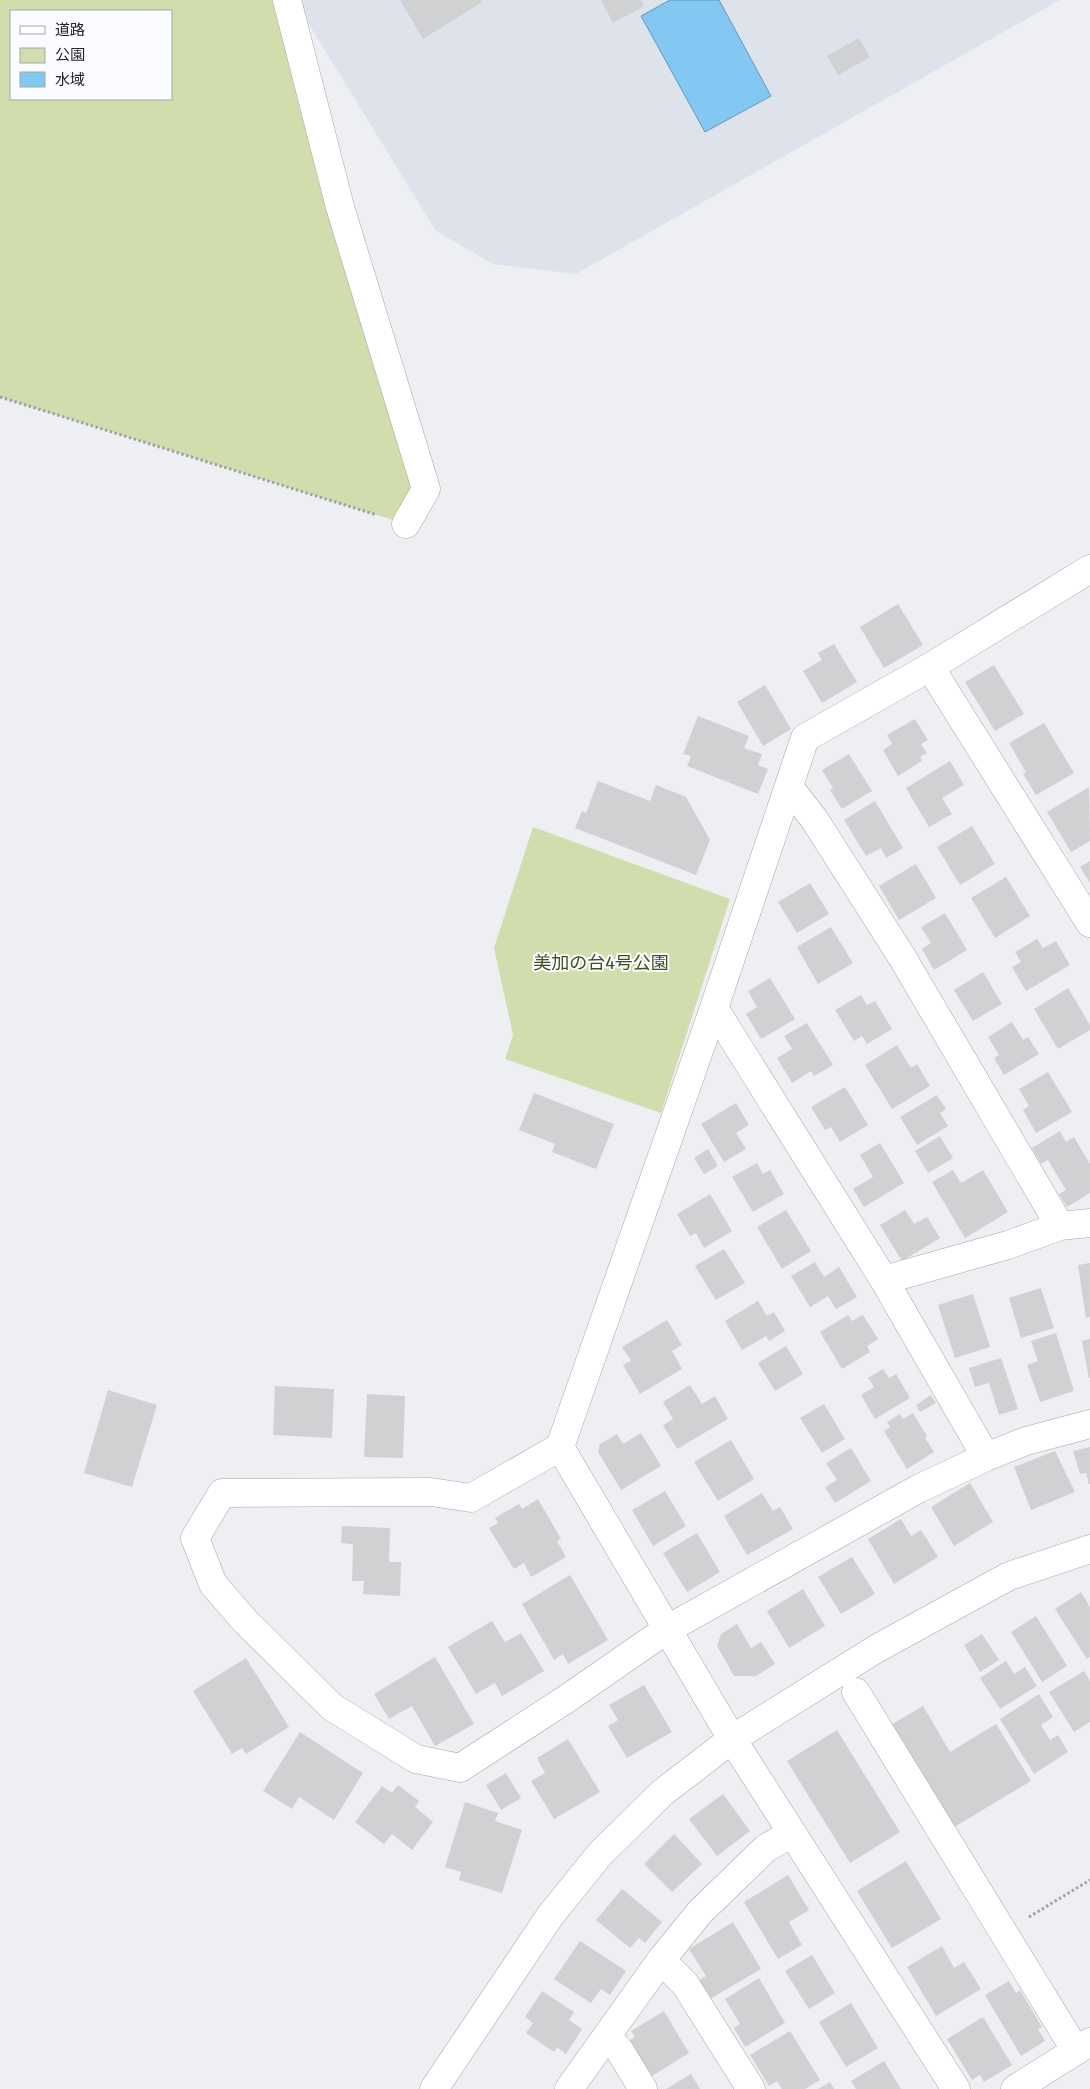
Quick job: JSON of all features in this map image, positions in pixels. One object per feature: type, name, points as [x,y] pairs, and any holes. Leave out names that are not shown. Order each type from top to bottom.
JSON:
[{"type":"street","points":[[287,0],[340,207],[426,489],[406,524]]},
{"type":"street","points":[[1090,569],[930,667],[805,738],[714,1008],[560,1447],[471,1498],[431,1492],[222,1493],[195,1538],[213,1584],[245,1621],[332,1707],[416,1758],[460,1768],[565,1700],[666,1630],[918,1489],[1026,1440],[1090,1424]]},
{"type":"street","points":[[930,667],[1090,923]]},
{"type":"street","points":[[789,787],[814,819],[902,957],[1060,1226]]},
{"type":"street","points":[[714,1008],[884,1280],[986,1457]]},
{"type":"street","points":[[884,1280],[1008,1245],[1060,1226],[1090,1223]]},
{"type":"street","points":[[560,1447],[666,1630],[732,1739],[956,2089]]},
{"type":"street","points":[[434,2089],[550,1916],[600,1854],[662,1793],[732,1739],[876,1649],[1009,1576],[1090,1548]]},
{"type":"street","points":[[856,1692],[1003,1934],[1083,2046],[1015,2089]]},
{"type":"street","points":[[569,2089],[661,1960],[700,1912],[766,1848],[792,1833]]},
{"type":"street","points":[[661,1960],[686,1984],[751,2089]]},
{"type":"street","points":[[607,2036],[620,2051],[642,2089]]},
{"type":"path","points":[[0,397],[406,524]]},
{"type":"path","points":[[1003,1934],[1090,1880]]},
{"type":"shaded area","points":[[294,0],[1060,0],[576,274],[493,264],[436,231]]},
{"type":"green space","points":[[0,0],[287,0],[426,489],[406,524],[0,397]]},
{"type":"green space","name":"美加の台4号公園","points":[[533,827],[730,899],[661,1113],[505,1059],[513,1035],[494,948]]},
{"type":"water","points":[[670,0],[719,0],[771,96],[705,132],[641,16]]},
{"type":"building","points":[[400,0],[481,0],[482,2],[423,39]]},
{"type":"building","points":[[601,0],[641,0],[644,6],[613,23]]},
{"type":"building","points":[[859,38],[870,57],[838,75],[827,56]]},
{"type":"building","points":[[898,604],[923,645],[884,668],[860,627]]},
{"type":"building","points":[[834,644],[857,682],[822,703],[803,671],[822,660],[818,653]]},
{"type":"building","points":[[994,665],[1024,714],[995,731],[965,682]]},
{"type":"building","points":[[765,685],[791,729],[763,746],[737,702]]},
{"type":"building","points":[[698,716],[749,736],[744,748],[762,754],[758,765],[768,769],[758,794],[687,766],[691,756],[683,754]]},
{"type":"building","points":[[915,719],[928,740],[921,744],[927,753],[920,757],[922,761],[898,776],[883,750],[892,744],[887,735]]},
{"type":"building","points":[[1044,723],[1074,773],[1036,795],[1023,774],[1026,772],[1009,743]]},
{"type":"building","points":[[849,754],[872,791],[842,809],[830,790],[833,788],[822,770]]},
{"type":"building","points":[[950,761],[964,785],[942,798],[952,814],[929,827],[906,788]]},
{"type":"building","points":[[598,781],[650,801],[656,785],[686,797],[710,840],[696,875],[575,828],[582,811],[586,813]]},
{"type":"building","points":[[1089,787],[1090,841],[1071,852],[1047,812]]},
{"type":"building","points":[[875,801],[903,848],[886,858],[881,848],[866,856],[844,820]]},
{"type":"building","points":[[972,826],[995,864],[960,885],[937,847]]},
{"type":"building","points":[[1090,861],[1090,883],[1080,867]]},
{"type":"building","points":[[916,864],[936,898],[899,920],[879,886]]},
{"type":"building","points":[[1006,877],[1030,916],[995,938],[971,898]]},
{"type":"building","points":[[810,883],[829,914],[797,933],[778,902]]},
{"type":"building","points":[[945,913],[967,950],[934,970],[922,949],[931,943],[921,927]]},
{"type":"building","points":[[831,927],[853,963],[818,984],[797,947]]},
{"type":"building","points":[[1037,939],[1043,948],[1056,941],[1070,965],[1026,991],[1012,967],[1021,962],[1015,952]]},
{"type":"building","points":[[983,972],[1002,1004],[973,1021],[954,990]]},
{"type":"building","points":[[770,978],[795,1019],[761,1039],[746,1014],[757,1007],[748,991]]},
{"type":"building","points":[[1068,988],[1090,1025],[1090,1030],[1058,1049],[1034,1009]]},
{"type":"building","points":[[861,995],[867,1005],[875,1001],[892,1029],[867,1044],[862,1036],[854,1041],[835,1010]]},
{"type":"building","points":[[1012,1022],[1023,1040],[1028,1037],[1039,1054],[1004,1075],[994,1058],[999,1055],[988,1037]]},
{"type":"building","points":[[807,1023],[833,1065],[814,1076],[811,1071],[792,1083],[777,1058],[792,1049],[784,1036]]},
{"type":"building","points":[[897,1045],[911,1068],[917,1064],[930,1086],[892,1109],[865,1065]]},
{"type":"building","points":[[1048,1072],[1072,1112],[1036,1133],[1023,1110],[1029,1106],[1019,1089]]},
{"type":"building","points":[[845,1087],[868,1125],[840,1142],[831,1127],[825,1130],[811,1107]]},
{"type":"building","points":[[534,1093],[614,1124],[596,1169],[552,1152],[555,1144],[519,1130]]},
{"type":"building","points":[[937,1095],[946,1109],[940,1113],[948,1126],[917,1145],[900,1117]]},
{"type":"building","points":[[736,1103],[749,1125],[736,1133],[746,1149],[724,1162],[701,1124]]},
{"type":"building","points":[[1060,1131],[1066,1142],[1074,1137],[1090,1164],[1090,1193],[1067,1207],[1059,1194],[1066,1190],[1048,1160],[1041,1164],[1032,1148]]},
{"type":"building","points":[[940,1136],[953,1158],[928,1173],[915,1151]]},
{"type":"building","points":[[880,1143],[904,1183],[864,1207],[853,1189],[873,1177],[860,1155]]},
{"type":"building","points":[[708,1149],[718,1166],[704,1174],[694,1158]]},
{"type":"building","points":[[757,1163],[763,1174],[770,1170],[784,1194],[753,1212],[732,1177]]},
{"type":"building","points":[[953,1170],[961,1183],[983,1170],[1008,1212],[965,1238],[932,1182]]},
{"type":"building","points":[[710,1194],[732,1231],[704,1248],[696,1233],[690,1236],[677,1214]]},
{"type":"building","points":[[786,1210],[811,1251],[782,1269],[757,1227]]},
{"type":"building","points":[[905,1210],[914,1224],[927,1217],[940,1238],[902,1261],[880,1225]]},
{"type":"building","points":[[724,1249],[745,1283],[716,1300],[695,1266]]},
{"type":"building","points":[[815,1262],[824,1277],[839,1267],[857,1297],[836,1309],[828,1296],[810,1307],[791,1276]]},
{"type":"building","points":[[1090,1263],[1090,1317],[1086,1318],[1078,1265]]},
{"type":"building","points":[[1041,1288],[1054,1328],[1021,1338],[1009,1298]]},
{"type":"building","points":[[973,1294],[990,1347],[955,1358],[938,1305]]},
{"type":"building","points":[[758,1301],[767,1316],[774,1312],[785,1331],[769,1341],[766,1336],[742,1350],[725,1321]]},
{"type":"building","points":[[848,1315],[852,1321],[863,1315],[878,1339],[867,1346],[870,1352],[842,1369],[820,1332]]},
{"type":"building","points":[[667,1320],[682,1345],[672,1351],[682,1369],[640,1394],[623,1365],[631,1361],[622,1347]]},
{"type":"building","points":[[1056,1333],[1074,1391],[1040,1402],[1027,1365],[1038,1361],[1031,1341]]},
{"type":"building","points":[[1090,1339],[1090,1378],[1089,1378],[1082,1341]]},
{"type":"building","points":[[786,1346],[803,1374],[775,1391],[758,1363]]},
{"type":"building","points":[[1001,1358],[1018,1409],[999,1415],[989,1383],[975,1387],[969,1368]]},
{"type":"building","points":[[883,1369],[889,1378],[896,1374],[910,1398],[875,1419],[861,1395],[874,1387],[868,1378]]},
{"type":"building","points":[[690,1385],[702,1404],[715,1396],[728,1419],[677,1449],[663,1425],[673,1419],[663,1402]]},
{"type":"building","points":[[275,1386],[334,1389],[332,1438],[273,1435]]},
{"type":"building","points":[[108,1390],[157,1405],[132,1487],[84,1473]]},
{"type":"building","points":[[367,1394],[405,1396],[403,1458],[364,1457]]},
{"type":"building","points":[[931,1395],[936,1403],[920,1412],[916,1405]]},
{"type":"building","points":[[824,1404],[845,1439],[822,1453],[800,1418]]},
{"type":"building","points":[[913,1413],[934,1452],[907,1469],[884,1431],[890,1427],[887,1422],[900,1414],[903,1419]]},
{"type":"building","points":[[641,1433],[661,1466],[621,1490],[598,1452],[600,1444],[617,1434],[623,1444]]},
{"type":"building","points":[[731,1440],[754,1479],[718,1501],[694,1462]]},
{"type":"building","points":[[1090,1447],[1089,1484],[1086,1473],[1080,1474],[1073,1451]]},
{"type":"building","points":[[851,1448],[871,1481],[835,1503],[825,1487],[837,1480],[826,1463]]},
{"type":"building","points":[[1055,1451],[1075,1492],[1031,1510],[1014,1467]]},
{"type":"building","points":[[970,1483],[993,1522],[954,1546],[931,1507]]},
{"type":"building","points":[[665,1491],[686,1526],[653,1546],[632,1510]]},
{"type":"building","points":[[762,1493],[773,1511],[780,1507],[793,1529],[747,1555],[724,1516]]},
{"type":"building","points":[[538,1499],[561,1539],[557,1541],[566,1557],[531,1577],[524,1563],[514,1569],[489,1528],[498,1523],[495,1518],[519,1504],[522,1509]]},
{"type":"building","points":[[901,1519],[911,1536],[921,1530],[938,1557],[894,1584],[868,1539]]},
{"type":"building","points":[[342,1526],[390,1528],[389,1562],[401,1562],[400,1596],[363,1594],[364,1581],[352,1581],[353,1544],[341,1543]]},
{"type":"building","points":[[697,1533],[720,1572],[687,1592],[663,1553]]},
{"type":"building","points":[[852,1557],[875,1594],[841,1614],[818,1577]]},
{"type":"building","points":[[570,1575],[608,1640],[568,1664],[563,1654],[554,1660],[522,1604]]},
{"type":"building","points":[[803,1589],[825,1626],[789,1648],[767,1611]]},
{"type":"building","points":[[1081,1592],[1090,1607],[1090,1657],[1087,1659],[1055,1609]]},
{"type":"building","points":[[1036,1616],[1067,1666],[1042,1682],[1011,1632]]},
{"type":"building","points":[[492,1621],[505,1642],[521,1633],[544,1671],[502,1696],[495,1683],[476,1694],[448,1647]]},
{"type":"building","points":[[737,1624],[751,1648],[761,1642],[775,1664],[756,1676],[734,1676],[717,1646],[721,1634]]},
{"type":"building","points":[[982,1634],[999,1660],[980,1672],[964,1645]]},
{"type":"building","points":[[435,1657],[474,1724],[435,1746],[412,1706],[389,1719],[374,1694]]},
{"type":"building","points":[[246,1658],[289,1727],[246,1754],[242,1748],[232,1754],[193,1691]]},
{"type":"building","points":[[1006,1661],[1014,1674],[1025,1667],[1037,1686],[1000,1709],[980,1678]]},
{"type":"building","points":[[1084,1671],[1090,1681],[1090,1722],[1074,1732],[1049,1692]]},
{"type":"building","points":[[644,1685],[672,1732],[627,1758],[608,1726],[618,1720],[609,1705]]},
{"type":"building","points":[[1039,1694],[1053,1717],[1041,1725],[1050,1740],[1058,1735],[1068,1752],[1034,1774],[1000,1719]]},
{"type":"building","points":[[923,1706],[950,1752],[996,1724],[1031,1781],[951,1829],[889,1726]]},
{"type":"building","points":[[837,1730],[900,1832],[850,1863],[787,1761]]},
{"type":"building","points":[[300,1732],[363,1773],[334,1820],[299,1797],[292,1809],[263,1791]]},
{"type":"building","points":[[568,1739],[600,1792],[554,1819],[531,1781],[545,1773],[537,1758]]},
{"type":"building","points":[[506,1773],[521,1798],[501,1810],[486,1785]]},
{"type":"building","points":[[398,1785],[419,1801],[415,1807],[433,1822],[412,1850],[392,1834],[384,1844],[355,1822],[382,1786],[392,1793]]},
{"type":"building","points":[[723,1794],[750,1831],[717,1856],[689,1819]]},
{"type":"building","points":[[465,1802],[498,1813],[495,1821],[522,1830],[502,1893],[459,1880],[461,1872],[445,1867]]},
{"type":"building","points":[[674,1834],[702,1864],[672,1892],[644,1864]]},
{"type":"building","points":[[906,1861],[941,1919],[892,1948],[857,1891]]},
{"type":"building","points":[[788,1875],[809,1910],[789,1922],[802,1945],[778,1959],[744,1902]]},
{"type":"building","points":[[622,1889],[662,1922],[645,1943],[639,1938],[630,1948],[596,1920]]},
{"type":"building","points":[[733,1922],[761,1969],[710,1999],[698,1981],[706,1976],[689,1949]]},
{"type":"building","points":[[580,1941],[626,1971],[610,1995],[601,1989],[591,2003],[554,1979]]},
{"type":"building","points":[[942,1946],[954,1968],[964,1962],[981,1989],[936,2016],[907,1967]]},
{"type":"building","points":[[812,1955],[835,1993],[809,2009],[785,1971]]},
{"type":"building","points":[[759,1978],[785,2023],[745,2047],[734,2028],[740,2024],[725,1999]]},
{"type":"building","points":[[1009,1981],[1016,1993],[1020,1990],[1042,2027],[1038,2029],[1045,2041],[1021,2056],[985,1995]]},
{"type":"building","points":[[542,1991],[574,2012],[569,2020],[582,2029],[566,2054],[557,2047],[554,2052],[526,2033],[533,2023],[525,2017]]},
{"type":"building","points":[[851,2003],[878,2048],[846,2067],[819,2022]]},
{"type":"building","points":[[664,2011],[689,2053],[649,2078],[627,2042],[635,2037],[631,2031]]},
{"type":"building","points":[[983,2017],[1012,2065],[984,2082],[980,2075],[972,2080],[947,2039]]},
{"type":"building","points":[[790,2031],[820,2080],[805,2089],[782,2089],[777,2081],[769,2086],[750,2055]]},
{"type":"building","points":[[884,2061],[901,2089],[856,2089],[851,2081]]},
{"type":"building","points":[[691,2074],[700,2089],[666,2089]]},
{"type":"building","points":[[830,2082],[834,2089],[818,2089]]}]
